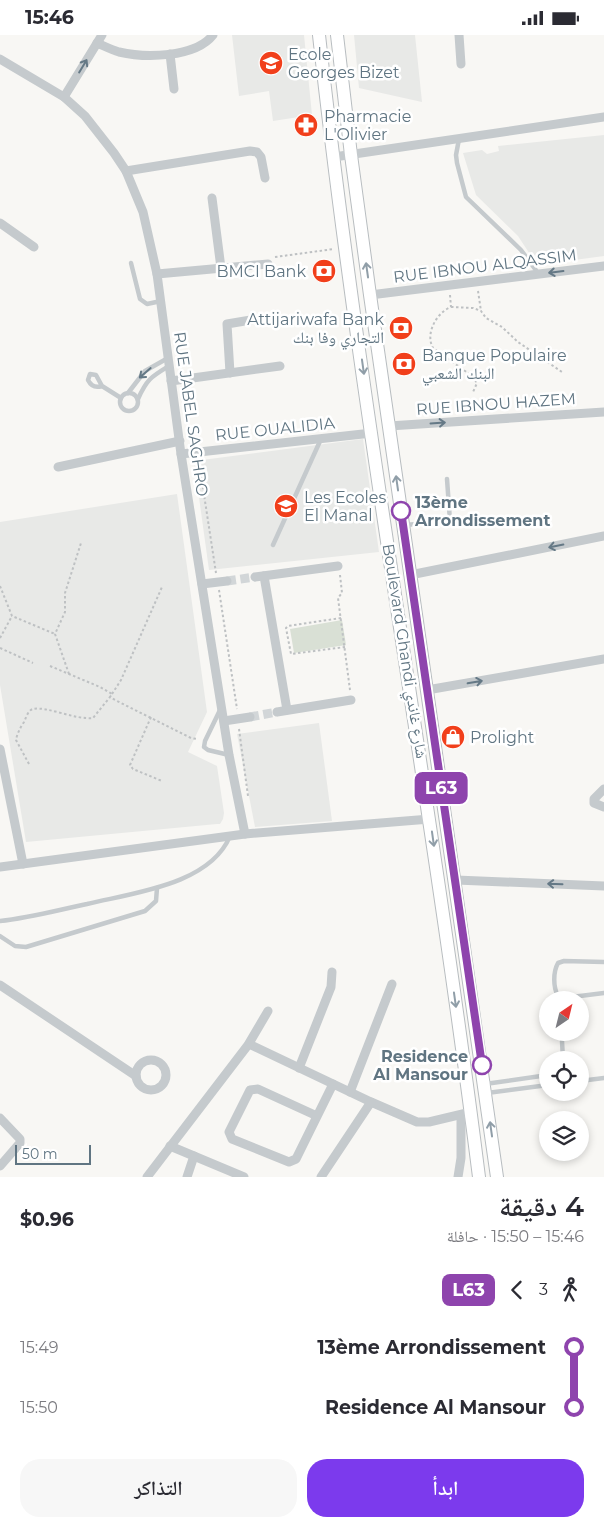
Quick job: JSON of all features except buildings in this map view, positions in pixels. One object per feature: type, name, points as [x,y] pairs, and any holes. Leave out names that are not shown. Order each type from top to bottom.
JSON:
[{"type":"main road","name":"Boulevard Ghandi شارع غاندي","points":[[319,35],[372,433],[430,819],[466,1113],[480,1177]]},
{"type":"main road","name":"Boulevard Ghandi شارع غاندي","points":[[337,35],[370,295],[456,880],[497,1177]]},
{"type":"street","points":[[64,97],[100,39],[118,52],[138,55],[170,54],[195,49],[203,45],[212,35]]},
{"type":"street","points":[[459,35],[461,64]]},
{"type":"street","points":[[170,54],[174,89]]},
{"type":"street","name":"RUE JABEL SAGHRO","points":[[0,59],[64,97],[85,116],[102,136],[126,171],[143,213],[157,274],[181,453],[229,755],[245,834]]},
{"type":"street","points":[[334,157],[604,117]]},
{"type":"street","points":[[126,171],[252,147],[261,157],[265,178]]},
{"type":"street","points":[[212,198],[222,268]]},
{"type":"street","points":[[0,223],[34,247]]},
{"type":"street","points":[[157,274],[268,264]]},
{"type":"street","name":"RUE IBNOU ALQASSIM","points":[[370,295],[604,266]]},
{"type":"street","points":[[230,373],[227,324],[257,319]]},
{"type":"street","points":[[171,381],[280,366]]},
{"type":"street","name":"RUE IBNOU HAZEM","points":[[389,426],[604,412]]},
{"type":"street","name":"RUE OUALIDIA","points":[[181,453],[372,433]]},
{"type":"street","points":[[58,467],[180,441]]},
{"type":"street","points":[[410,575],[604,536]]},
{"type":"street","points":[[255,577],[338,566]]},
{"type":"street","points":[[264,576],[287,710]]},
{"type":"street","points":[[202,584],[222,581]]},
{"type":"street","points":[[427,690],[604,659]]},
{"type":"street","points":[[277,712],[352,700]]},
{"type":"street","points":[[224,721],[250,717]]},
{"type":"street","points":[[0,749],[23,863]]},
{"type":"street","points":[[604,789],[594,799],[594,803],[604,807]]},
{"type":"street","points":[[0,867],[245,834],[430,819]]},
{"type":"street","points":[[456,880],[604,886]]},
{"type":"street","points":[[299,1068],[331,987],[332,972]]},
{"type":"street","points":[[350,1092],[392,984]]},
{"type":"street","points":[[0,985],[136,1077]]},
{"type":"street","points":[[147,1177],[249,1044],[268,1011]]},
{"type":"street","points":[[249,1044],[371,1102],[418,1122],[424,1123],[466,1113],[458,1177]]},
{"type":"street","points":[[317,1116],[253,1088],[250,1090],[233,1123],[229,1135],[232,1139],[289,1162],[293,1161],[296,1159],[333,1084]]},
{"type":"street","points":[[321,1177],[371,1102]]},
{"type":"street","points":[[0,1118],[20,1139],[20,1143],[0,1166]]},
{"type":"street","points":[[170,1146],[244,1177]]},
{"type":"street","points":[[187,1177],[194,1156]]},
{"type":"lane","points":[[459,139],[456,155],[466,197],[520,250],[539,274]]},
{"type":"lane","points":[[131,263],[140,299],[147,304],[161,301]]},
{"type":"lane","points":[[121,398],[128,393],[145,371],[168,362]]},
{"type":"lane","points":[[121,398],[121,407],[129,411],[136,407],[144,386],[168,362]]},
{"type":"lane","points":[[102,386],[121,398]]},
{"type":"lane","points":[[128,393],[135,395],[138,399]]},
{"type":"lane","points":[[273,545],[321,439]]},
{"type":"lane","points":[[446,479],[450,521]]},
{"type":"lane","points":[[403,525],[515,519]]},
{"type":"lane","points":[[222,707],[205,741],[204,747],[208,750],[229,755]]},
{"type":"lane","points":[[0,921],[28,917],[157,888],[196,872],[208,864],[225,847],[230,836]]},
{"type":"lane","points":[[0,936],[15,946],[26,947],[145,911],[156,901],[157,888]]},
{"type":"lane","points":[[604,962],[564,961],[558,963],[554,970],[555,992],[558,996],[564,998],[604,993]]},
{"type":"lane","points":[[562,1041],[563,1051]]},
{"type":"lane","points":[[485,1089],[539,1077]]},
{"type":"lane","points":[[589,1080],[604,1078]]},
{"type":"lane","points":[[485,1089],[500,1090],[539,1086]]},
{"type":"path","points":[[268,264],[277,256],[334,249]]},
{"type":"path","points":[[477,282],[481,311],[486,318],[502,327],[518,342],[562,372]]},
{"type":"path","points":[[449,285],[451,307]]},
{"type":"path","points":[[474,392],[477,383],[472,376],[433,348],[430,343],[431,330],[444,310],[451,307],[473,308],[481,311]]},
{"type":"path","points":[[198,452],[222,581],[249,805]]},
{"type":"path","points":[[69,674],[55,634],[65,612],[65,593],[82,543]]},
{"type":"path","points":[[338,566],[342,593],[338,598],[352,700]]},
{"type":"path","points":[[0,586],[12,616],[55,634]]},
{"type":"path","points":[[29,764],[16,740],[18,731],[29,711],[33,709],[84,719],[93,718],[110,697],[120,680],[162,587]]},
{"type":"path","points":[[0,638],[12,616]]},
{"type":"path","points":[[341,618],[288,626],[286,629],[291,654],[345,647]]},
{"type":"path","points":[[0,648],[33,663]]},
{"type":"path","points":[[50,666],[112,694]]},
{"type":"path","points":[[110,697],[191,739],[205,741]]},
{"type":"path","points":[[150,717],[130,765],[133,769],[162,781]]},
{"type":"shaded area","name":"Ecole Georges Bizet","points":[[232,35],[304,35],[312,115],[273,121],[269,91],[239,96]]},
{"type":"shaded area","points":[[354,35],[415,35],[422,102],[359,88]]},
{"type":"shaded area","points":[[604,135],[604,256],[537,265],[518,236],[476,195],[463,153],[482,150],[487,154],[499,151],[498,146]]},
{"type":"shaded area","name":"Les Ecoles El Manal","points":[[363,439],[379,552],[209,570],[194,461]]},
{"type":"shaded area","points":[[177,494],[207,712],[188,752],[217,766],[224,813],[223,819],[220,824],[26,842],[0,685],[0,522]]},
{"type":"shaded area","points":[[342,620],[346,645],[294,653],[290,629]]},
{"type":"shaded area","points":[[319,723],[332,821],[255,827],[237,734]]},
{"type":"tunnel","points":[[227,581],[255,577]]},
{"type":"tunnel","points":[[250,717],[277,712]]},
{"type":"bus line","name":"L63","points":[[401,511],[482,1065]]},
{"type":"place","name":"Ecole Georges Bizet","points":[[271,63]]},
{"type":"place","name":"Pharmacie L'Olivier","points":[[306,125]]},
{"type":"place","name":"BMCI Bank","points":[[324,271]]},
{"type":"place","name":"Attijariwafa Bank التجاري وفا بنك","points":[[401,328]]},
{"type":"place","name":"Banque Populaire البنك الشعبي","points":[[404,364]]},
{"type":"place","name":"Les Ecoles El Manal","points":[[286,506]]},
{"type":"place","name":"13ème Arrondissement","points":[[401,511]]},
{"type":"place","name":"Prolight","points":[[453,737]]},
{"type":"place","name":"Residence Al Mansour","points":[[482,1065]]}]
